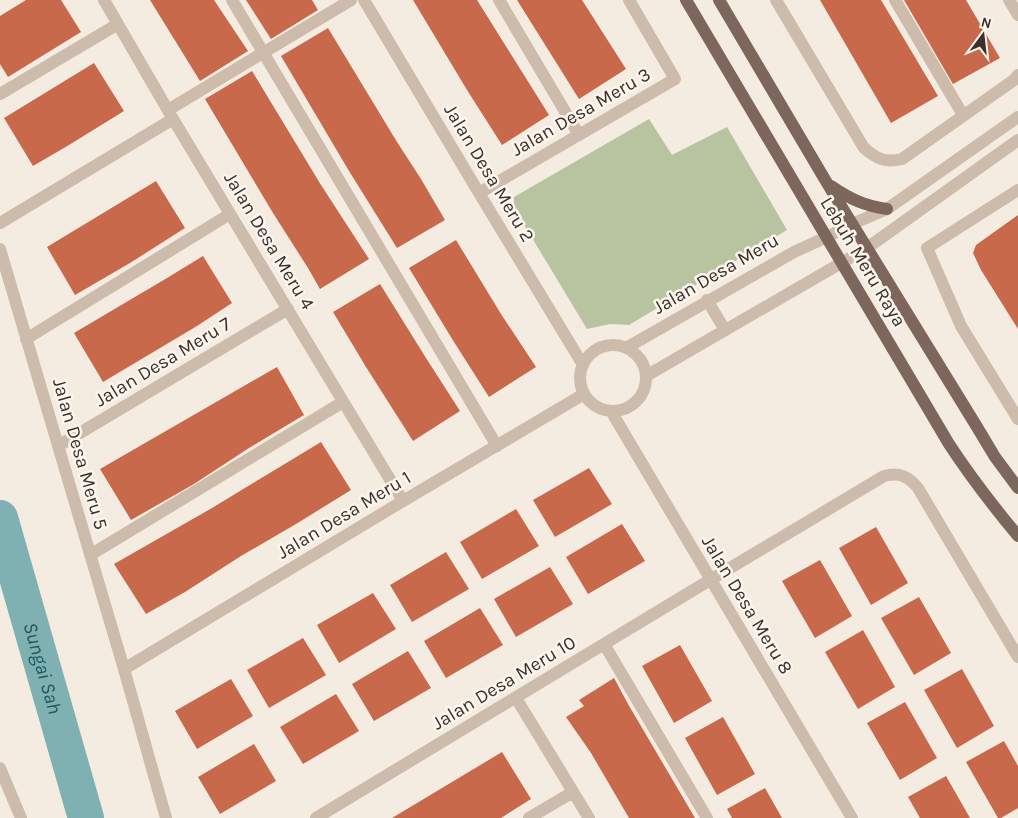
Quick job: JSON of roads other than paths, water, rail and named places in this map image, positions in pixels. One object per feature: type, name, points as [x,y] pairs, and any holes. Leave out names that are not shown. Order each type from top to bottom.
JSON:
[{"type":"main road","name":"Lebuh Meru Raya","points":[[686,0],[949,444],[968,474],[1018,536]]},
{"type":"main road","name":"Lebuh Meru Raya","points":[[719,0],[827,183],[981,435],[1018,488]]},
{"type":"main road","points":[[827,183],[858,202],[887,210]]},
{"type":"street","name":"Jalan Desa Meru 4","points":[[104,0],[403,502]]},
{"type":"street","points":[[232,0],[497,446]]},
{"type":"street","points":[[0,223],[171,115],[264,53],[351,0]]},
{"type":"street","name":"Jalan Desa Meru 2","points":[[364,0],[583,365]]},
{"type":"street","points":[[499,0],[579,135]]},
{"type":"street","name":"Jalan Desa Meru 3","points":[[479,193],[676,79],[629,0]]},
{"type":"street","points":[[776,0],[864,148],[872,156],[882,160],[902,159],[1014,80],[1018,75]]},
{"type":"street","points":[[895,0],[963,115]]},
{"type":"street","points":[[1009,0],[1018,15]]},
{"type":"street","points":[[0,94],[118,24]]},
{"type":"street","name":"Jalan Desa Meru","points":[[626,348],[794,252],[852,224],[887,210],[1018,117]]},
{"type":"street","points":[[646,376],[867,248],[1018,140]]},
{"type":"street","points":[[1018,190],[927,248],[961,326],[1018,419]]},
{"type":"street","points":[[26,339],[230,214]]},
{"type":"street","name":"Jalan Desa Meru 5","points":[[0,249],[166,818]]},
{"type":"street","points":[[707,300],[725,330]]},
{"type":"street","name":"Jalan Desa Meru 7","points":[[58,446],[288,309]]},
{"type":"street","points":[[616,345],[626,348],[634,352],[644,367],[646,376],[642,394],[629,407],[611,411],[600,408],[591,403],[584,394],[580,375],[583,365],[588,356],[606,346],[616,345]]},
{"type":"street","name":"Jalan Desa Meru 1","points":[[124,669],[584,394]]},
{"type":"street","points":[[90,555],[343,402]]},
{"type":"street","name":"Jalan Desa Meru 8","points":[[611,411],[852,818]]},
{"type":"street","name":"Jalan Desa Meru 10","points":[[316,818],[884,476],[894,474],[903,476],[912,481],[918,488],[1018,657]]},
{"type":"street","points":[[604,644],[707,818]]},
{"type":"street","points":[[516,698],[589,818]]},
{"type":"street","points":[[0,768],[21,818]]},
{"type":"street","points":[[530,818],[573,792]]},
{"type":"waterway","name":"Sungai Sah","points":[[0,518],[86,818]]}]
